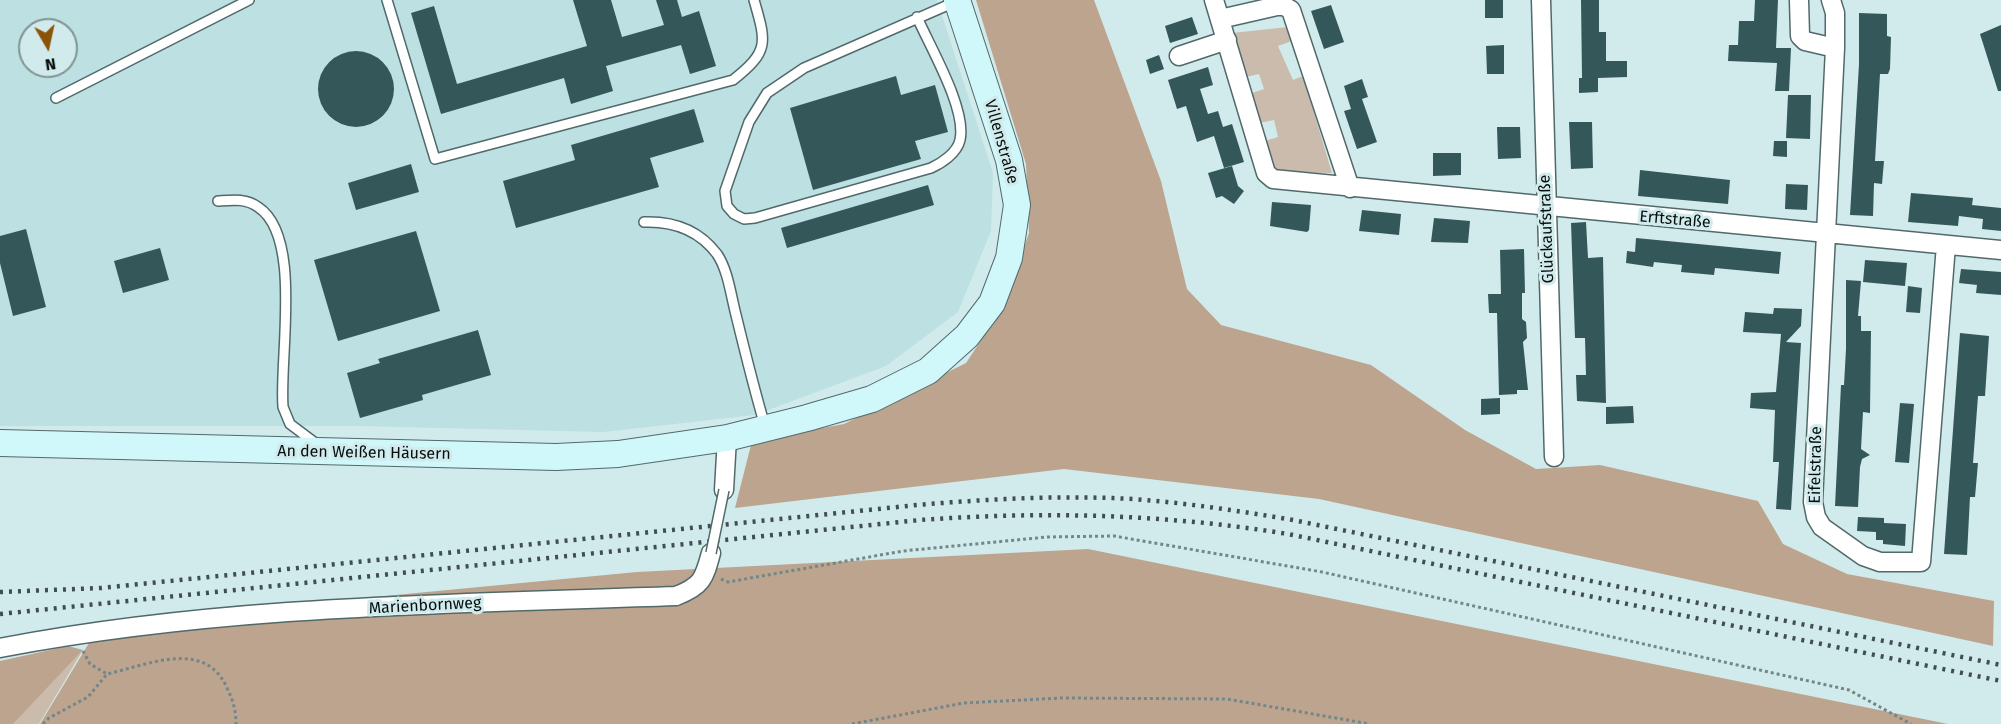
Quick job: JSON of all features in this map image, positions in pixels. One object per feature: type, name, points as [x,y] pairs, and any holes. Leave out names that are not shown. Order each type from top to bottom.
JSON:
[{"type":"street","name":"Villenstraße","points":[[727,438],[872,399],[928,371],[967,336],[992,303],[1009,258],[1017,205],[1009,160],[957,0]]},
{"type":"street","name":"Erftstraße","points":[[1215,0],[1266,173],[1273,179],[1546,208],[2001,250]]},
{"type":"street","name":"Glückaufstraße","points":[[1541,0],[1554,457]]},
{"type":"street","points":[[1799,0],[1800,36],[1806,41],[1835,48]]},
{"type":"street","name":"Eifelstraße","points":[[1831,0],[1835,13],[1835,48],[1813,502],[1816,517],[1822,527],[1863,556],[1880,562],[1921,562],[1946,245]]},
{"type":"street","points":[[1220,19],[1277,6],[1284,6],[1291,10],[1350,188]]},
{"type":"street","points":[[1179,56],[1227,40]]},
{"type":"street","points":[[724,490],[727,438]]},
{"type":"street","name":"An den Weißen Häusern","points":[[0,443],[556,457],[618,454],[727,438]]},
{"type":"street","points":[[706,573],[711,553]]},
{"type":"street","name":"Marienbornweg","points":[[0,648],[76,633],[210,618],[428,604],[676,596],[696,588],[706,573]]},
{"type":"lane","points":[[56,98],[249,0]]},
{"type":"lane","points":[[387,0],[435,159],[733,80],[756,62],[764,37],[753,0]]},
{"type":"lane","points":[[917,17],[957,109],[961,126],[958,146],[942,163],[931,168],[755,218],[744,219],[734,213],[727,206],[725,191],[748,122],[767,93],[804,68],[917,17],[957,0]]},
{"type":"lane","points":[[218,201],[242,200],[258,206],[269,216],[277,230],[286,264],[283,407],[290,424],[313,440],[324,452]]},
{"type":"lane","points":[[645,222],[665,221],[681,226],[705,241],[718,256],[728,281],[766,429]]},
{"type":"lane","points":[[711,553],[724,490]]},
{"type":"path","points":[[706,573],[728,582],[903,551],[1047,537],[1114,536],[1322,572],[1850,690],[1911,724]]},
{"type":"path","points":[[76,633],[90,664],[107,674]]},
{"type":"path","points":[[43,724],[49,718],[88,697],[107,674],[153,662],[177,659],[209,664],[221,673],[236,712],[236,724]]},
{"type":"path","points":[[852,724],[964,704],[1074,698],[1227,699],[1370,724]]},
{"type":"shaded area","points":[[0,0],[937,0],[993,173],[991,231],[958,312],[886,366],[755,415],[603,432],[359,426],[0,426]]},
{"type":"shaded area","points":[[976,0],[1094,0],[1161,181],[1187,289],[1221,325],[1371,365],[1465,430],[1536,469],[1600,465],[1758,501],[1783,544],[1847,574],[1994,601],[1993,646],[1319,499],[1064,469],[735,508],[752,441],[844,424],[966,363],[1002,309],[1029,233],[1026,164]]},
{"type":"shaded area","points":[[1288,27],[1292,41],[1278,46],[1293,80],[1303,76],[1332,173],[1275,172],[1265,141],[1278,137],[1274,120],[1259,123],[1249,94],[1264,89],[1259,74],[1246,77],[1232,33]]},
{"type":"shaded area","points":[[1088,549],[1948,724],[40,724],[101,623],[637,572]]},
{"type":"shaded area","points":[[68,646],[83,650],[13,724],[0,724],[0,661]]},
{"type":"shaded area","points":[[83,650],[39,724],[13,724],[21,715]]},
{"type":"building","points":[[573,0],[611,0],[622,37],[664,25],[656,0],[677,0],[682,17],[699,11],[716,66],[690,74],[681,45],[606,66],[613,91],[571,104],[564,78],[441,114],[411,13],[434,6],[457,84],[587,46]]},
{"type":"building","points":[[1485,0],[1503,0],[1503,18],[1485,18]]},
{"type":"building","points":[[1581,0],[1599,0],[1599,32],[1606,32],[1606,61],[1627,61],[1627,77],[1598,78],[1598,92],[1579,93],[1579,78],[1582,78]]},
{"type":"building","points":[[1755,0],[1778,0],[1776,48],[1791,48],[1789,91],[1775,91],[1777,63],[1728,61],[1729,45],[1738,45],[1739,21],[1754,21]]},
{"type":"building","points":[[1331,5],[1344,42],[1324,49],[1311,11]]},
{"type":"building","points":[[1859,13],[1887,14],[1887,36],[1891,37],[1890,69],[1888,74],[1880,74],[1875,161],[1884,161],[1882,184],[1874,183],[1873,216],[1850,215],[1859,64]]},
{"type":"building","points":[[1192,17],[1198,34],[1170,43],[1165,26]]},
{"type":"building","points":[[2001,25],[2001,91],[1998,91],[1980,34]]},
{"type":"building","points":[[1504,45],[1504,74],[1487,74],[1486,46]]},
{"type":"building","points":[[364,51],[377,57],[388,68],[394,81],[392,104],[377,121],[364,127],[348,127],[335,121],[320,104],[318,81],[324,68],[341,53]]},
{"type":"building","points":[[1159,55],[1164,69],[1150,74],[1146,60]]},
{"type":"building","points":[[1208,67],[1213,85],[1200,89],[1208,114],[1218,111],[1223,127],[1232,124],[1244,162],[1224,168],[1214,136],[1197,142],[1186,106],[1177,109],[1168,80]]},
{"type":"building","points":[[896,76],[901,95],[935,85],[948,132],[915,141],[921,159],[813,190],[790,108]]},
{"type":"building","points":[[1362,79],[1368,97],[1362,99],[1377,142],[1357,149],[1344,111],[1351,109],[1344,86]]},
{"type":"building","points":[[1788,95],[1811,95],[1810,139],[1786,138]]},
{"type":"building","points":[[694,109],[704,142],[650,158],[659,187],[516,228],[503,181],[575,160],[571,145]]},
{"type":"building","points":[[1569,122],[1592,122],[1593,168],[1571,169]]},
{"type":"building","points":[[1497,127],[1520,127],[1521,158],[1498,159]]},
{"type":"building","points":[[1774,141],[1787,141],[1787,157],[1773,156]]},
{"type":"building","points":[[1433,153],[1461,153],[1461,175],[1433,176]]},
{"type":"building","points":[[411,164],[419,192],[356,210],[348,183]]},
{"type":"building","points":[[1232,166],[1238,186],[1244,191],[1234,204],[1222,196],[1216,198],[1208,173]]},
{"type":"building","points":[[1640,170],[1730,180],[1728,204],[1638,196]]},
{"type":"building","points":[[1786,184],[1808,185],[1807,210],[1785,209]]},
{"type":"building","points":[[928,185],[934,205],[787,248],[781,228]]},
{"type":"building","points":[[1911,193],[1973,198],[1972,205],[2001,208],[2001,231],[1982,229],[1983,219],[1959,216],[1958,226],[1908,222]]},
{"type":"building","points":[[1272,202],[1311,205],[1309,230],[1307,232],[1270,226]]},
{"type":"building","points":[[1362,210],[1401,214],[1399,235],[1359,231]]},
{"type":"building","points":[[1434,218],[1470,221],[1468,243],[1431,242]]},
{"type":"building","points":[[1586,222],[1588,258],[1603,257],[1606,403],[1577,401],[1576,375],[1586,375],[1585,338],[1575,338],[1571,223]]},
{"type":"building","points":[[26,229],[46,307],[13,316],[0,263],[0,236]]},
{"type":"building","points":[[416,231],[440,311],[338,341],[314,260]]},
{"type":"building","points":[[1636,238],[1781,252],[1779,274],[1715,268],[1714,275],[1681,272],[1682,265],[1654,262],[1653,267],[1626,263],[1627,251],[1635,252]]},
{"type":"building","points":[[160,248],[169,280],[123,293],[114,261]]},
{"type":"building","points":[[1524,249],[1525,293],[1522,293],[1522,319],[1526,322],[1527,338],[1523,342],[1528,390],[1517,390],[1517,394],[1499,395],[1497,313],[1489,313],[1488,294],[1501,294],[1500,250]]},
{"type":"building","points":[[1865,260],[1907,263],[1905,286],[1863,282]]},
{"type":"building","points":[[1961,269],[2001,272],[2001,295],[1976,293],[1977,285],[1959,283]]},
{"type":"building","points":[[1846,280],[1861,281],[1858,316],[1861,316],[1861,331],[1871,331],[1870,413],[1863,412],[1861,449],[1870,455],[1862,459],[1860,467],[1858,507],[1835,506],[1841,385],[1844,385],[1846,349]]},
{"type":"building","points":[[1908,286],[1922,288],[1920,313],[1906,312]]},
{"type":"building","points":[[1774,308],[1802,309],[1801,326],[1786,342],[1801,343],[1791,510],[1776,509],[1779,462],[1773,462],[1775,410],[1750,408],[1751,393],[1776,392],[1781,334],[1743,332],[1745,312],[1773,314]]},
{"type":"building","points":[[478,330],[491,375],[422,395],[423,400],[360,418],[347,373],[380,363],[378,359]]},
{"type":"building","points":[[1960,333],[1989,336],[1985,396],[1978,396],[1973,463],[1978,463],[1975,497],[1970,497],[1967,555],[1944,554]]},
{"type":"building","points":[[1500,398],[1500,414],[1481,415],[1481,399]]},
{"type":"building","points":[[1900,403],[1914,404],[1909,463],[1895,462]]},
{"type":"building","points":[[1633,406],[1634,423],[1606,424],[1606,407]]},
{"type":"building","points":[[1858,517],[1884,518],[1884,523],[1906,524],[1905,546],[1883,544],[1883,540],[1876,540],[1876,532],[1857,531]]},
{"type":"railway","points":[[0,592],[101,588],[917,505],[1079,497],[1193,505],[1293,520],[2001,665]]},
{"type":"railway","points":[[0,614],[920,520],[966,517],[1104,516],[1196,522],[1288,534],[2001,681]]}]
